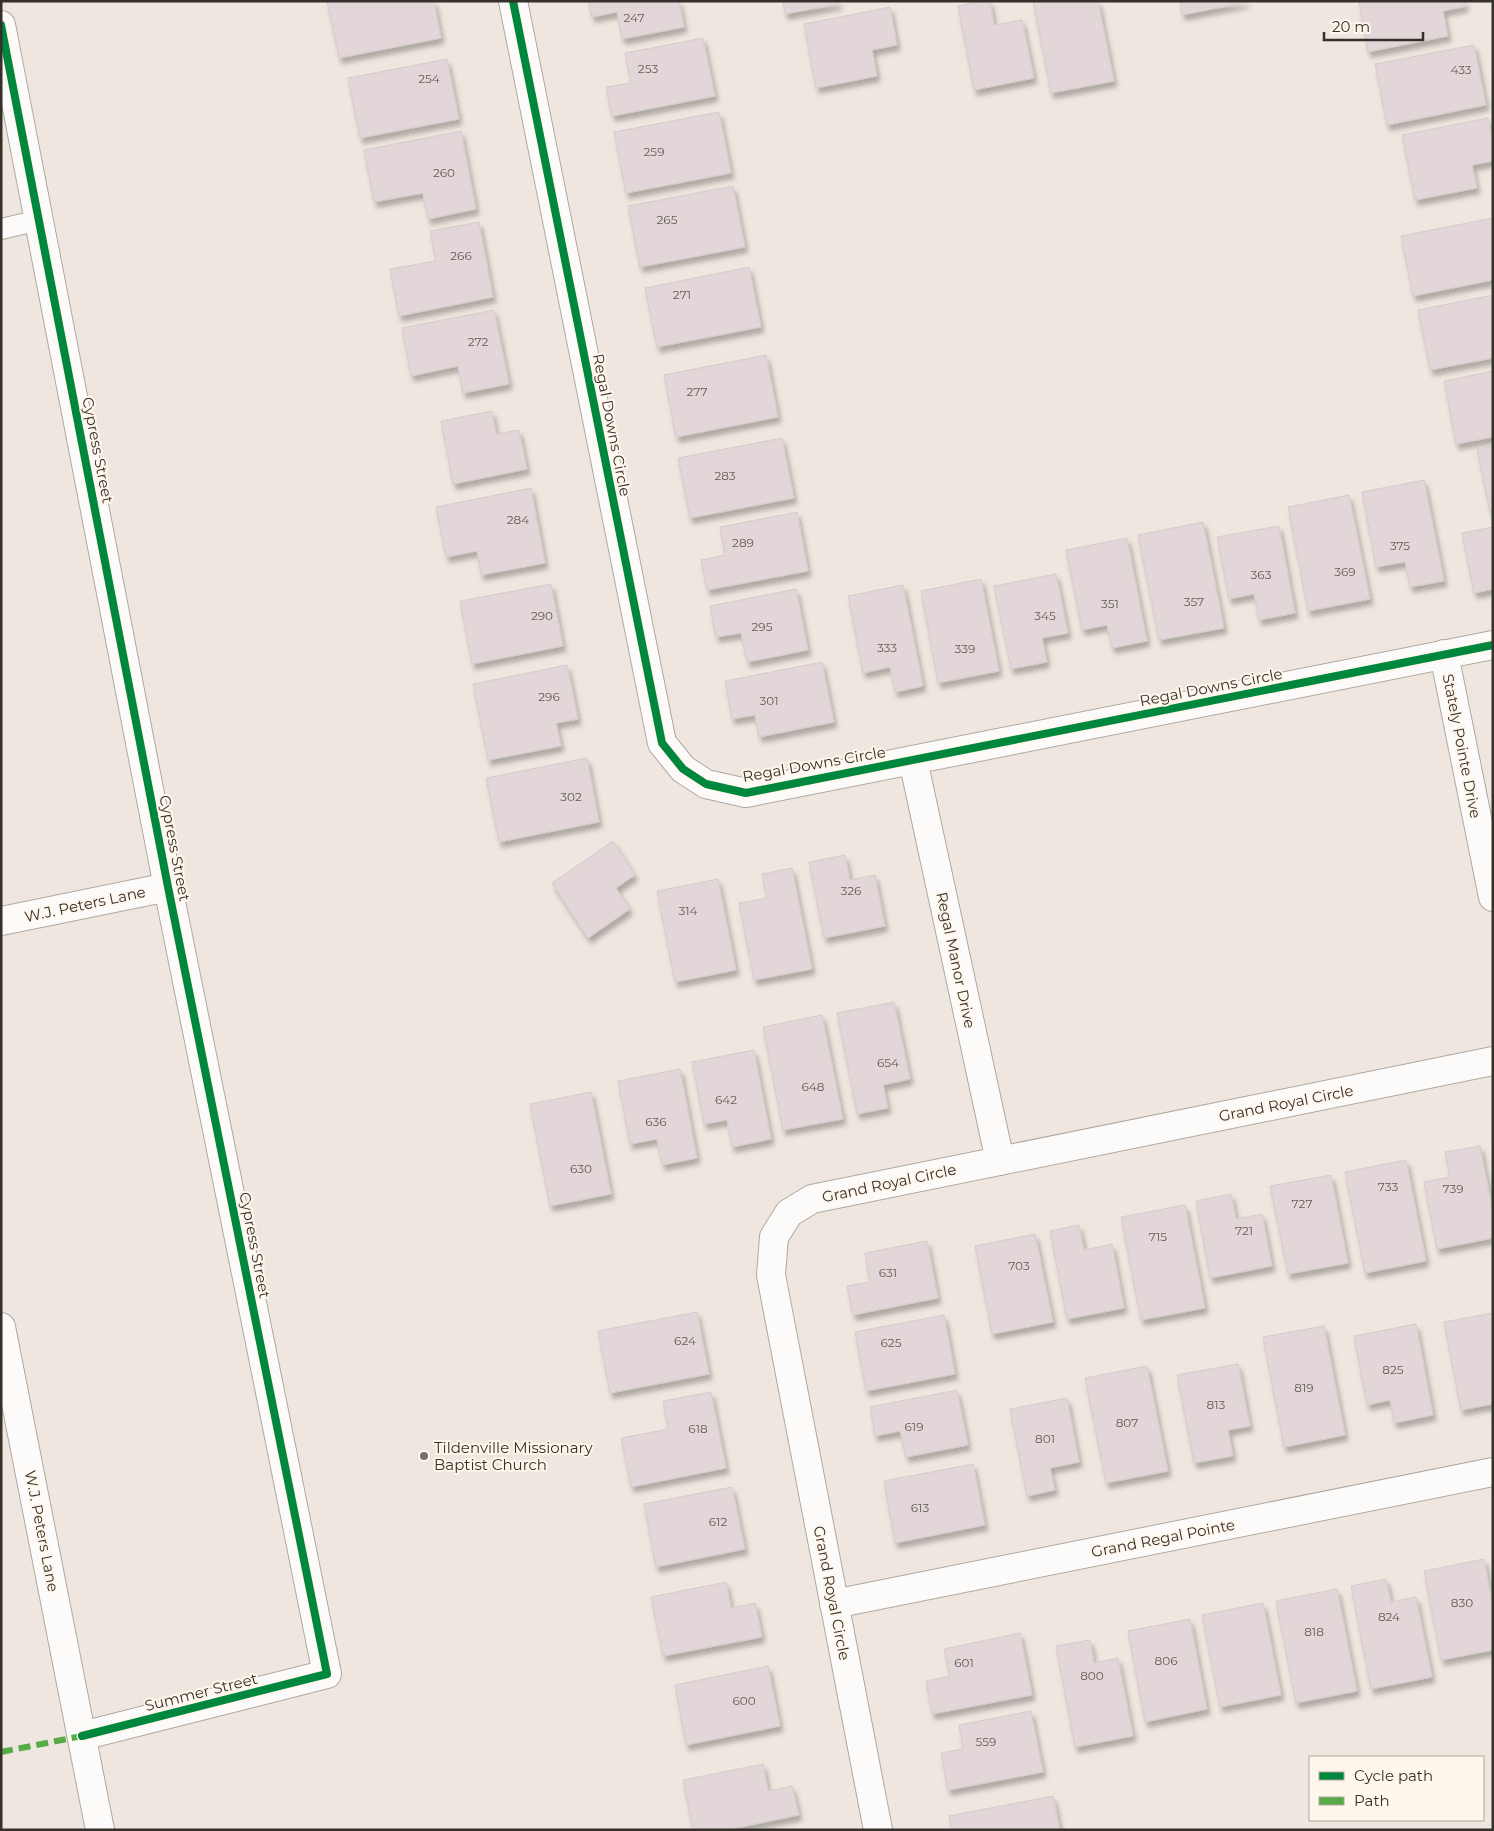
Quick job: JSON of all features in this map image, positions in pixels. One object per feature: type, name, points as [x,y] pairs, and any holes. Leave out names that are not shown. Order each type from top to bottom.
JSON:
[{"type":"street","name":"Regal Downs Circle","points":[[514,1],[662,743],[684,769],[706,784],[746,793],[1493,645]]},
{"type":"street","name":"Cypress Street","points":[[3,40],[168,886],[327,1674]]},
{"type":"street","name":"Stately Pointe Drive","points":[[1444,654],[1493,897]]},
{"type":"street","name":"Regal Manor Drive","points":[[913,760],[1000,1161]]},
{"type":"street","name":"W.J. Peters Lane","points":[[1,921],[168,886]]},
{"type":"street","name":"Grand Royal Circle","points":[[878,1830],[771,1275],[774,1236],[789,1213],[812,1199],[1493,1061]]},
{"type":"street","name":"W.J. Peters Lane","points":[[1,1326],[82,1736]]},
{"type":"street","name":"Grand Regal Pointe","points":[[834,1604],[1493,1472]]},
{"type":"street","name":"Summer Street","points":[[82,1736],[327,1674]]},
{"type":"street","points":[[82,1736],[100,1830]]},
{"type":"lane","points":[[1,229],[39,220]]},
{"type":"building","points":[[327,1],[434,1],[441,38],[339,58]]},
{"type":"building","points":[[588,1],[679,1],[684,27],[622,39],[617,12],[592,17]]},
{"type":"building","points":[[783,1],[838,1],[839,4],[785,14]]},
{"type":"building","points":[[990,1],[994,25],[1022,20],[1034,78],[974,90],[958,6]]},
{"type":"building","points":[[1033,1],[1098,1],[1114,81],[1051,93]]},
{"type":"building","points":[[1180,1],[1247,1],[1247,2],[1182,15]]},
{"type":"building","points":[[1359,1],[1465,1],[1466,6],[1443,11],[1448,36],[1368,52]]},
{"type":"building","points":[[890,7],[897,45],[872,50],[877,76],[816,88],[804,24]]},
{"type":"building","points":[[703,38],[715,96],[612,116],[606,87],[631,83],[625,53]]},
{"type":"building","points":[[1474,45],[1486,105],[1387,125],[1375,64]]},
{"type":"building","points":[[447,59],[459,119],[360,138],[348,78]]},
{"type":"building","points":[[719,112],[731,173],[626,193],[614,132]]},
{"type":"building","points":[[1488,118],[1493,142],[1493,161],[1472,165],[1477,188],[1415,200],[1402,135]]},
{"type":"building","points":[[461,131],[476,209],[428,219],[423,193],[374,202],[364,150]]},
{"type":"building","points":[[733,186],[745,247],[640,267],[628,206]]},
{"type":"building","points":[[1493,218],[1493,280],[1413,296],[1401,236]]},
{"type":"building","points":[[479,222],[493,297],[399,316],[390,269],[436,261],[430,231]]},
{"type":"building","points":[[749,267],[761,327],[657,347],[645,288]]},
{"type":"building","points":[[1493,295],[1493,358],[1430,370],[1418,310]]},
{"type":"building","points":[[494,310],[509,384],[463,393],[458,366],[411,376],[402,328]]},
{"type":"building","points":[[766,355],[778,417],[676,437],[664,375]]},
{"type":"building","points":[[1493,371],[1493,437],[1456,444],[1444,381]]},
{"type":"building","points":[[492,411],[496,434],[519,430],[527,469],[453,484],[441,421]]},
{"type":"building","points":[[782,438],[794,498],[690,518],[678,458]]},
{"type":"building","points":[[1493,446],[1493,512],[1490,512],[1477,449]]},
{"type":"building","points":[[1424,480],[1444,581],[1410,587],[1405,562],[1376,567],[1362,492]]},
{"type":"building","points":[[531,488],[545,563],[481,575],[477,551],[446,557],[436,507]]},
{"type":"building","points":[[1349,495],[1370,599],[1308,611],[1288,507]]},
{"type":"building","points":[[797,512],[808,571],[707,590],[701,560],[725,555],[720,527]]},
{"type":"building","points":[[1203,522],[1224,628],[1159,640],[1138,535]]},
{"type":"building","points":[[1279,526],[1295,613],[1259,620],[1254,594],[1229,599],[1217,537]]},
{"type":"building","points":[[1493,527],[1493,589],[1474,593],[1462,533]]},
{"type":"building","points":[[1127,538],[1147,641],[1112,648],[1107,625],[1082,630],[1066,550]]},
{"type":"building","points":[[1056,574],[1068,633],[1042,638],[1047,662],[1011,669],[994,586]]},
{"type":"building","points":[[981,579],[999,671],[938,683],[921,591]]},
{"type":"building","points":[[551,584],[563,646],[472,664],[460,601]]},
{"type":"building","points":[[903,585],[923,686],[895,692],[890,667],[863,673],[848,596]]},
{"type":"building","points":[[796,589],[808,650],[747,662],[741,633],[716,637],[710,606]]},
{"type":"building","points":[[822,662],[834,722],[759,737],[755,715],[732,719],[725,681]]},
{"type":"building","points":[[567,665],[578,719],[556,723],[561,746],[488,760],[473,684]]},
{"type":"building","points":[[587,758],[599,822],[499,842],[486,778]]},
{"type":"building","points":[[613,841],[635,875],[616,888],[630,909],[588,938],[552,883]]},
{"type":"building","points":[[845,855],[850,880],[875,875],[885,926],[824,938],[809,862]]},
{"type":"building","points":[[792,868],[812,969],[754,980],[739,903],[767,898],[762,874]]},
{"type":"building","points":[[718,879],[736,970],[675,982],[657,891]]},
{"type":"building","points":[[894,1002],[910,1079],[883,1085],[888,1108],[857,1114],[837,1013]]},
{"type":"building","points":[[822,1015],[843,1119],[783,1130],[763,1027]]},
{"type":"building","points":[[754,1050],[771,1139],[732,1147],[727,1120],[704,1124],[692,1062]]},
{"type":"building","points":[[680,1069],[697,1158],[662,1165],[657,1139],[630,1144],[618,1081]]},
{"type":"building","points":[[591,1092],[611,1194],[550,1206],[530,1104]]},
{"type":"building","points":[[1480,1146],[1493,1212],[1493,1238],[1437,1249],[1424,1182],[1450,1177],[1445,1152]]},
{"type":"building","points":[[1406,1160],[1426,1261],[1365,1273],[1345,1172]]},
{"type":"building","points":[[1331,1175],[1348,1263],[1288,1274],[1270,1186]]},
{"type":"building","points":[[1231,1194],[1236,1219],[1262,1214],[1272,1266],[1210,1278],[1196,1201]]},
{"type":"building","points":[[1185,1205],[1205,1308],[1141,1320],[1121,1217]]},
{"type":"building","points":[[1079,1225],[1084,1250],[1112,1244],[1124,1308],[1067,1319],[1050,1231]]},
{"type":"building","points":[[1035,1234],[1053,1322],[992,1334],[975,1246]]},
{"type":"building","points":[[927,1241],[938,1298],[853,1315],[847,1286],[870,1282],[865,1253]]},
{"type":"building","points":[[697,1312],[709,1374],[610,1393],[598,1331]]},
{"type":"building","points":[[1493,1313],[1493,1404],[1461,1410],[1444,1322]]},
{"type":"building","points":[[944,1315],[955,1374],[866,1391],[855,1332]]},
{"type":"building","points":[[1416,1324],[1433,1415],[1394,1423],[1390,1400],[1367,1405],[1354,1336]]},
{"type":"building","points":[[1324,1326],[1345,1435],[1284,1447],[1263,1337]]},
{"type":"building","points":[[1238,1364],[1250,1426],[1228,1430],[1233,1456],[1194,1463],[1177,1375]]},
{"type":"building","points":[[1147,1366],[1168,1471],[1106,1483],[1085,1378]]},
{"type":"building","points":[[957,1390],[968,1445],[906,1457],[900,1431],[875,1436],[870,1407]]},
{"type":"building","points":[[711,1392],[726,1468],[631,1487],[621,1438],[668,1429],[663,1401]]},
{"type":"building","points":[[1067,1398],[1079,1462],[1050,1468],[1055,1490],[1027,1496],[1010,1409]]},
{"type":"building","points":[[973,1464],[985,1525],[895,1543],[884,1481]]},
{"type":"building","points":[[732,1487],[745,1549],[656,1567],[644,1504]]},
{"type":"building","points":[[1484,1559],[1493,1606],[1493,1650],[1441,1660],[1424,1571]]},
{"type":"building","points":[[1386,1579],[1391,1602],[1416,1597],[1432,1677],[1371,1689],[1351,1586]]},
{"type":"building","points":[[726,1582],[731,1608],[755,1603],[762,1637],[663,1656],[651,1597]]},
{"type":"building","points":[[1337,1589],[1357,1691],[1296,1703],[1276,1601]]},
{"type":"building","points":[[1263,1603],[1281,1695],[1220,1707],[1202,1615]]},
{"type":"building","points":[[1190,1619],[1207,1709],[1145,1722],[1128,1631]]},
{"type":"building","points":[[1020,1633],[1032,1695],[932,1714],[926,1681],[950,1676],[944,1649]]},
{"type":"building","points":[[1090,1640],[1094,1663],[1118,1658],[1133,1736],[1075,1747],[1056,1646]]},
{"type":"building","points":[[768,1666],[780,1726],[686,1745],[675,1685]]},
{"type":"building","points":[[1031,1711],[1043,1772],[948,1790],[941,1753],[963,1749],[959,1725]]},
{"type":"building","points":[[763,1764],[768,1791],[792,1786],[799,1815],[727,1830],[693,1830],[683,1780]]},
{"type":"building","points":[[1053,1796],[1060,1830],[952,1830],[949,1816]]},
{"type":"marked path","points":[[1,1752],[82,1736]]},
{"type":"cycle path","points":[[513,1],[662,743],[683,769],[706,784],[746,793],[1493,645]]},
{"type":"cycle path","points":[[1,25],[168,887],[327,1674],[82,1736]]},
{"type":"place","name":"Tildenville Missionary Baptist Church","points":[[424,1456]]}]
